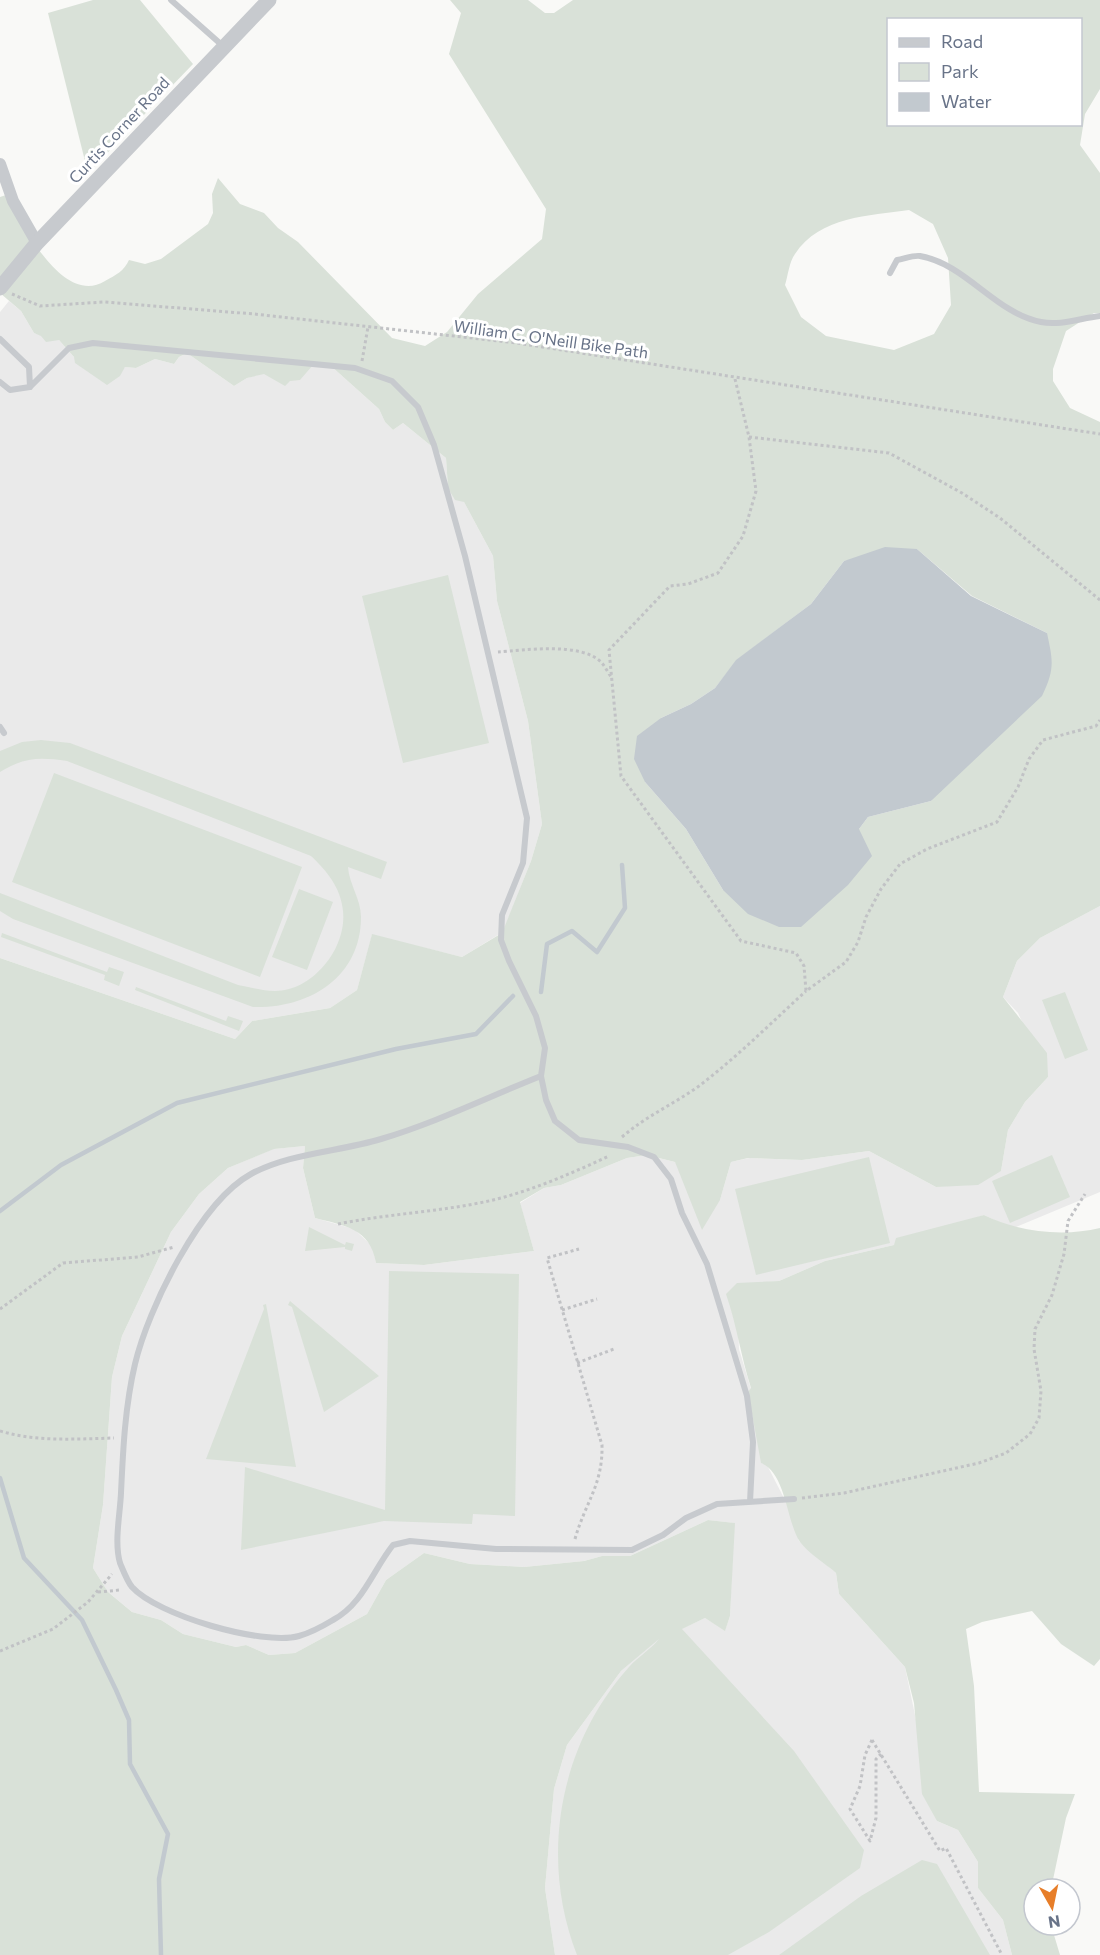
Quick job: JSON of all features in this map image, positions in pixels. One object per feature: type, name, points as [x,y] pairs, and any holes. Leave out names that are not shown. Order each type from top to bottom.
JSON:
[{"type":"street","name":"Curtis Corner Road","points":[[0,288],[37,243],[269,0]]},
{"type":"street","points":[[0,164],[14,201],[37,243]]},
{"type":"lane","points":[[171,0],[223,47]]},
{"type":"lane","points":[[890,273],[897,260],[918,256],[944,264],[1009,308],[1040,322],[1061,322],[1100,316]]},
{"type":"lane","points":[[0,339],[29,367],[30,387]]},
{"type":"lane","points":[[0,382],[10,390],[30,387],[69,348],[93,343],[360,369],[392,381],[418,407],[434,445],[462,545],[527,818],[523,863],[502,915],[501,940],[509,962],[536,1016],[545,1048],[541,1076],[546,1100],[555,1121],[579,1140],[613,1145],[654,1157],[671,1179],[681,1213],[707,1264],[747,1396],[753,1442],[750,1502]]},
{"type":"lane","points":[[0,727],[4,733]]},
{"type":"lane","points":[[541,1076],[380,1140],[296,1158],[250,1174],[217,1203],[187,1244],[160,1296],[135,1363],[124,1438],[118,1550],[120,1563],[134,1589],[168,1610],[217,1629],[272,1637],[298,1636],[335,1619],[355,1602],[393,1545],[410,1541],[496,1549],[632,1550],[663,1535],[686,1518],[717,1504],[795,1499]]},
{"type":"path","name":"William C. O'Neill Bike Path","points":[[0,288],[40,306],[104,302],[517,343],[735,379],[1100,434]]},
{"type":"path","points":[[360,369],[368,327]]},
{"type":"path","points":[[735,379],[749,437],[756,491],[742,536],[718,573],[688,584],[670,586],[609,650],[621,776],[741,942],[796,953],[804,966],[806,991]]},
{"type":"path","points":[[749,437],[889,453],[962,493],[1000,518],[1100,600]]},
{"type":"path","points":[[486,653],[536,649],[580,651],[600,661],[613,680]]},
{"type":"path","points":[[613,1145],[639,1122],[676,1102],[722,1068],[806,991],[846,962],[858,942],[866,917],[900,864],[927,849],[997,822],[1018,787],[1029,759],[1043,740],[1076,729],[1096,726],[1100,720]]},
{"type":"path","points":[[338,1224],[386,1214],[485,1202],[575,1172],[614,1154]]},
{"type":"path","points":[[795,1499],[844,1493],[979,1463],[1006,1453],[1030,1434],[1039,1418],[1041,1392],[1034,1349],[1035,1329],[1052,1295],[1064,1254],[1068,1221],[1084,1194]]},
{"type":"path","points":[[0,1309],[63,1263],[138,1257],[187,1244]]},
{"type":"path","points":[[572,1550],[580,1520],[598,1484],[602,1464],[602,1445],[546,1257],[579,1249]]},
{"type":"path","points":[[562,1310],[597,1299]]},
{"type":"path","points":[[577,1363],[614,1349]]},
{"type":"path","points":[[0,1431],[20,1437],[47,1439],[124,1438]]},
{"type":"path","points":[[0,1651],[53,1629],[88,1602],[120,1563]]},
{"type":"path","points":[[98,1592],[134,1589]]},
{"type":"path","points":[[880,1754],[876,1759],[876,1818],[870,1840],[850,1809],[860,1786],[865,1755],[872,1740],[940,1851],[946,1848],[1002,1955]]},
{"type":"shaded area","points":[[9,301],[21,311],[34,333],[59,340],[74,357],[121,372],[125,367],[136,368],[155,359],[174,364],[179,357],[187,353],[234,386],[247,378],[264,373],[290,381],[313,365],[331,366],[379,409],[385,422],[393,430],[403,423],[446,458],[448,488],[464,502],[493,556],[497,601],[528,721],[542,824],[531,861],[503,932],[462,957],[372,935],[357,990],[330,1008],[252,1021],[235,1039],[0,958],[0,312]]},
{"type":"shaded area","points":[[1100,906],[1100,1192],[1016,1227],[1007,1226],[984,1215],[894,1245],[825,1261],[779,1281],[758,1283],[738,1328],[739,1349],[751,1389],[767,1465],[789,1508],[799,1541],[836,1573],[839,1594],[905,1667],[937,1821],[958,1830],[978,1862],[978,1888],[1003,1920],[1012,1955],[555,1955],[545,1888],[554,1789],[567,1745],[621,1671],[657,1640],[705,1618],[725,1630],[730,1616],[734,1523],[708,1520],[630,1556],[602,1556],[584,1561],[524,1567],[470,1564],[424,1553],[386,1580],[367,1614],[295,1653],[269,1655],[246,1645],[236,1647],[183,1634],[161,1620],[132,1612],[108,1592],[93,1568],[103,1505],[112,1377],[122,1336],[171,1232],[199,1194],[228,1168],[273,1149],[305,1146],[303,1168],[315,1218],[354,1229],[373,1247],[376,1263],[424,1265],[534,1251],[520,1203],[544,1188],[561,1185],[627,1158],[647,1155],[675,1162],[720,1200],[731,1162],[749,1158],[802,1160],[869,1151],[936,1187],[1001,1171],[1008,1130],[1025,1102],[1048,1077],[1018,1013],[1003,997],[1017,961],[1040,938]]},
{"type":"green space","points":[[93,0],[140,0],[193,64],[88,173],[48,13]]},
{"type":"green space","points":[[450,0],[528,0],[545,13],[554,13],[573,0],[1100,0],[1100,89],[1085,114],[1080,145],[1100,173],[1100,313],[1094,313],[1066,331],[1053,369],[1053,381],[1070,408],[1100,422],[1100,906],[1040,938],[1017,961],[1003,997],[1047,1053],[1048,1077],[1025,1102],[1008,1130],[1001,1171],[978,1185],[936,1187],[869,1151],[802,1160],[748,1158],[731,1162],[720,1200],[702,1230],[675,1162],[647,1155],[627,1158],[561,1185],[544,1188],[520,1202],[534,1251],[424,1265],[376,1263],[373,1251],[362,1235],[346,1227],[315,1218],[303,1168],[305,1146],[274,1149],[228,1168],[199,1194],[171,1232],[122,1336],[112,1377],[103,1505],[93,1568],[108,1592],[132,1612],[161,1620],[183,1634],[236,1647],[246,1645],[269,1655],[295,1653],[367,1614],[386,1580],[424,1553],[470,1564],[524,1567],[584,1561],[602,1556],[630,1556],[708,1520],[735,1523],[730,1616],[725,1631],[705,1618],[682,1629],[794,1751],[864,1850],[860,1868],[769,1932],[728,1955],[577,1955],[565,1918],[559,1880],[558,1842],[563,1804],[572,1767],[586,1731],[605,1698],[629,1667],[659,1639],[621,1671],[567,1745],[554,1789],[545,1888],[555,1955],[0,1955],[0,958],[235,1039],[252,1021],[330,1008],[357,990],[372,934],[462,957],[502,933],[531,861],[542,824],[528,721],[497,601],[493,556],[464,502],[455,500],[448,488],[446,458],[403,423],[393,430],[385,422],[379,409],[331,366],[313,365],[300,380],[290,381],[285,386],[264,374],[247,378],[234,386],[187,353],[179,357],[174,364],[155,359],[136,368],[125,367],[120,376],[107,385],[75,363],[74,357],[59,340],[46,342],[34,333],[21,311],[0,293],[0,197],[6,195],[33,242],[59,273],[74,283],[89,286],[116,275],[129,260],[145,264],[161,259],[208,224],[213,213],[212,194],[218,178],[240,204],[264,213],[278,228],[298,242],[392,338],[425,346],[447,332],[478,294],[542,239],[546,209],[449,54],[461,13]],"holes":[[[909,210],[933,224],[948,258],[951,305],[934,334],[894,350],[826,336],[801,317],[785,285],[793,257],[805,241],[818,232],[846,220]],[[917,549],[972,596],[1047,633],[931,801],[868,817],[859,829],[723,890],[686,829],[645,782],[661,718],[691,704],[715,688],[737,660],[811,604],[844,561]]]},
{"type":"green space","points":[[448,575],[489,743],[403,763],[362,596]]},
{"type":"green space","points":[[41,740],[70,743],[387,862],[381,879],[348,867],[361,917],[359,938],[352,957],[341,973],[328,986],[293,1002],[253,1007],[13,919],[0,911],[0,893],[238,985],[270,991],[289,989],[302,984],[314,975],[333,953],[343,925],[342,903],[336,887],[328,874],[311,856],[67,761],[32,759],[17,763],[0,772],[0,751],[22,742]]},
{"type":"green space","points":[[54,773],[302,867],[260,977],[12,882]]},
{"type":"green space","points":[[299,889],[333,902],[307,970],[272,957]]},
{"type":"green space","points":[[2,933],[107,972],[109,967],[124,972],[119,986],[104,980],[105,975],[1,937]]},
{"type":"green space","points":[[136,987],[226,1021],[228,1016],[243,1021],[239,1031],[135,990]]},
{"type":"green space","points":[[1065,992],[1088,1050],[1065,1059],[1042,1000]]},
{"type":"green space","points":[[1052,1155],[1070,1197],[1010,1223],[992,1181]]},
{"type":"green space","points":[[869,1157],[890,1243],[756,1275],[735,1189]]},
{"type":"green space","points":[[984,1215],[997,1221],[1041,1231],[1071,1232],[1100,1228],[1100,1659],[1094,1666],[1061,1644],[1032,1611],[982,1622],[966,1629],[974,1686],[979,1792],[1075,1794],[1066,1818],[1054,1877],[1022,1877],[1022,1937],[1055,1937],[1060,1955],[1012,1955],[1003,1920],[978,1888],[978,1862],[958,1830],[937,1821],[922,1794],[914,1703],[905,1667],[839,1594],[836,1573],[800,1542],[781,1487],[769,1468],[761,1463],[748,1392],[751,1388],[726,1294],[737,1283],[779,1281],[825,1261],[894,1245],[896,1238]]},
{"type":"green space","points":[[309,1227],[345,1245],[346,1242],[354,1244],[352,1251],[345,1247],[305,1251]]},
{"type":"green space","points":[[389,1271],[519,1274],[515,1516],[473,1514],[472,1524],[384,1521],[241,1550],[245,1467],[385,1510]]},
{"type":"green space","points":[[290,1301],[379,1376],[324,1412],[292,1307],[288,1305]]},
{"type":"green space","points":[[266,1304],[296,1467],[206,1459],[264,1309],[263,1305]]},
{"type":"green space","points":[[922,1860],[937,1864],[990,1955],[779,1955],[861,1896]]},
{"type":"water","points":[[885,547],[917,549],[971,596],[1047,633],[1051,672],[1042,696],[931,801],[868,817],[859,829],[872,856],[848,885],[801,927],[779,927],[748,914],[723,890],[686,829],[645,782],[634,759],[637,736],[661,718],[691,704],[715,688],[736,660],[811,604],[844,561]]},
{"type":"waterway","points":[[541,992],[547,944],[572,931],[597,952],[625,908],[622,865]]},
{"type":"waterway","points":[[0,1211],[61,1165],[177,1103],[396,1049],[476,1034],[513,996]]},
{"type":"waterway","points":[[0,1478],[24,1558],[82,1620],[116,1690],[129,1720],[130,1764],[168,1834],[159,1879],[161,1955]]}]
